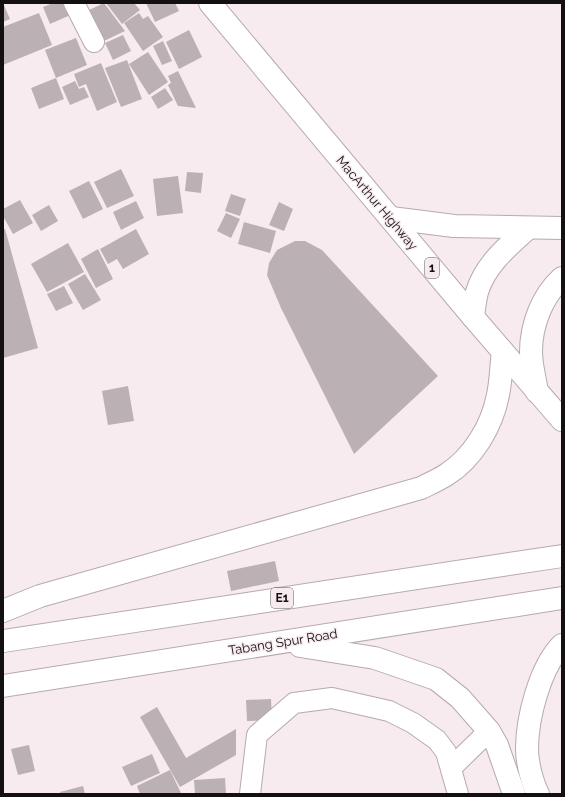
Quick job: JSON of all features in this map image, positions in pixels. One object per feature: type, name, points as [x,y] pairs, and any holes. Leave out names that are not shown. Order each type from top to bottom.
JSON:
[{"type":"highway","name":"MacArthur Highway","points":[[210,3],[473,317],[562,420]]},
{"type":"highway","points":[[391,218],[454,226],[562,228]]},
{"type":"highway","points":[[473,317],[477,291],[484,278],[494,262],[528,228]]},
{"type":"highway","points":[[538,392],[531,353],[534,328],[542,303],[552,286],[562,278]]},
{"type":"highway","points":[[3,611],[40,596],[421,488],[446,475],[464,461],[477,446],[490,421],[498,396],[503,352]]},
{"type":"highway","name":"E1","points":[[3,641],[562,556]]},
{"type":"highway","name":"Tabang Spur Road","points":[[3,686],[562,598]]},
{"type":"highway","points":[[281,643],[375,658],[436,679],[460,698],[489,731],[497,745],[514,794]]},
{"type":"highway","points":[[538,794],[527,750],[531,712],[553,654],[562,645]]},
{"type":"street","points":[[74,3],[94,42]]},
{"type":"street","points":[[250,794],[257,735],[294,703],[332,698],[389,711],[413,723],[437,740],[446,752],[458,794]]},
{"type":"street","points":[[451,768],[489,731]]},
{"type":"building","points":[[3,3],[10,19],[3,22]]},
{"type":"building","points":[[53,3],[71,3],[75,13],[50,24],[43,7]]},
{"type":"building","points":[[104,3],[125,31],[104,41],[89,10]]},
{"type":"building","points":[[106,3],[134,3],[140,10],[122,24]]},
{"type":"building","points":[[146,3],[175,3],[179,11],[155,22]]},
{"type":"building","points":[[39,13],[52,45],[3,65],[3,27]]},
{"type":"building","points":[[139,13],[143,19],[148,16],[163,37],[143,51],[124,23]]},
{"type":"building","points":[[189,30],[202,57],[179,69],[166,42]]},
{"type":"building","points":[[123,35],[131,51],[113,60],[105,43]]},
{"type":"building","points":[[76,38],[87,65],[56,78],[45,50]]},
{"type":"building","points":[[163,41],[172,61],[162,65],[153,46]]},
{"type":"building","points":[[148,52],[168,82],[149,95],[129,64]]},
{"type":"building","points":[[127,60],[142,99],[121,107],[105,68]]},
{"type":"building","points":[[101,63],[117,102],[97,111],[86,84],[79,87],[74,74]]},
{"type":"building","points":[[178,71],[196,108],[178,106],[168,85],[171,83],[168,76]]},
{"type":"building","points":[[56,78],[64,99],[39,109],[31,88]]},
{"type":"building","points":[[75,81],[79,89],[84,87],[89,97],[70,105],[62,87]]},
{"type":"building","points":[[165,88],[173,100],[158,109],[151,97]]},
{"type":"building","points":[[121,169],[134,196],[107,208],[94,182]]},
{"type":"building","points":[[187,172],[203,173],[201,193],[185,191]]},
{"type":"building","points":[[178,176],[183,213],[157,216],[153,179]]},
{"type":"building","points":[[89,181],[103,209],[83,219],[69,191]]},
{"type":"building","points":[[231,194],[246,199],[240,216],[225,211]]},
{"type":"building","points":[[20,200],[33,223],[13,234],[3,216],[3,209]]},
{"type":"building","points":[[136,201],[144,218],[121,230],[113,212]]},
{"type":"building","points":[[279,202],[293,209],[284,231],[269,225]]},
{"type":"building","points":[[49,205],[58,221],[41,231],[32,215]]},
{"type":"building","points":[[226,213],[240,219],[231,238],[217,231]]},
{"type":"building","points":[[244,222],[276,231],[270,253],[238,244]]},
{"type":"building","points":[[3,229],[5,229],[38,348],[3,358]]},
{"type":"building","points":[[136,229],[149,254],[123,269],[117,259],[108,264],[100,249]]},
{"type":"building","points":[[295,241],[305,241],[322,250],[438,376],[354,454],[281,308],[267,275],[269,263],[277,250]]},
{"type":"building","points":[[68,243],[84,272],[47,292],[31,264]]},
{"type":"building","points":[[98,249],[113,279],[96,288],[81,259]]},
{"type":"building","points":[[85,274],[101,300],[83,310],[68,284]]},
{"type":"building","points":[[64,286],[73,303],[56,311],[47,294]]},
{"type":"building","points":[[128,386],[134,421],[108,425],[102,391]]},
{"type":"building","points":[[275,561],[279,581],[231,591],[227,571]]},
{"type":"building","points":[[271,699],[272,720],[247,721],[246,700]]},
{"type":"building","points":[[157,707],[186,758],[236,729],[236,755],[180,787],[140,717]]},
{"type":"building","points":[[29,745],[35,771],[18,775],[11,749]]},
{"type":"building","points":[[152,754],[160,773],[131,786],[122,767]]},
{"type":"building","points":[[170,770],[181,793],[140,794],[137,786]]},
{"type":"building","points":[[225,778],[226,794],[195,794],[194,780]]},
{"type":"building","points":[[83,786],[85,794],[61,794],[60,792]]}]
